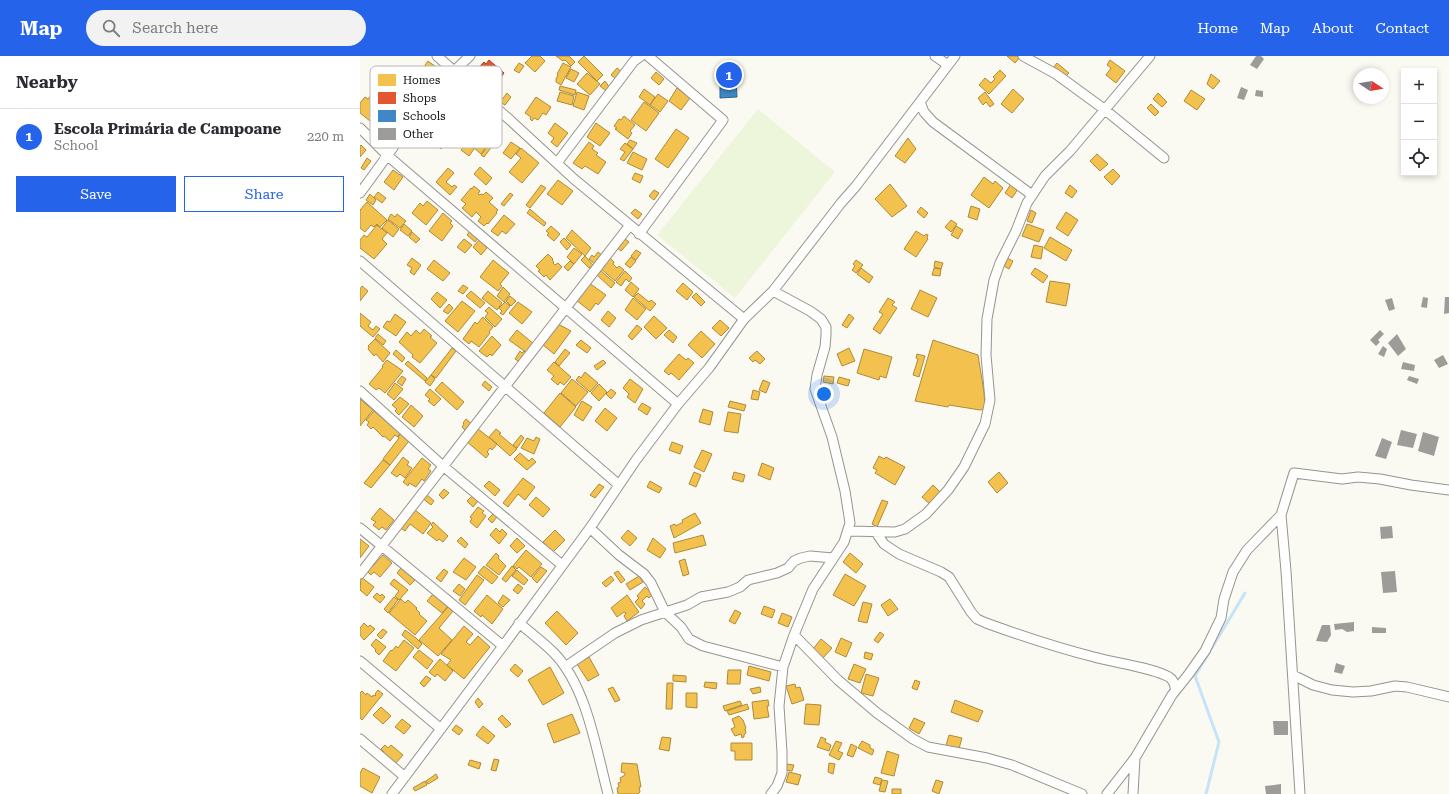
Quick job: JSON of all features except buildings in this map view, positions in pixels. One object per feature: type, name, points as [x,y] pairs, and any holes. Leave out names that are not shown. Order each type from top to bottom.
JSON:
[{"type":"street","points":[[437,56],[448,66]]},
{"type":"street","points":[[459,66],[470,56]]},
{"type":"street","points":[[557,163],[634,61],[641,56]]},
{"type":"street","points":[[640,234],[722,120],[648,56]]},
{"type":"street","points":[[935,56],[948,65]]},
{"type":"street","points":[[396,793],[404,777],[590,528],[636,460],[678,404],[709,368],[744,319],[773,291],[840,203],[856,186],[955,56]]},
{"type":"street","points":[[1023,56],[1056,74],[1164,158]]},
{"type":"street","points":[[848,531],[895,532],[905,529],[926,514],[948,490],[964,468],[985,424],[990,400],[986,355],[987,319],[994,280],[1027,203],[1046,176],[1070,151],[1150,56]]},
{"type":"street","points":[[920,102],[924,112],[933,122],[1032,195]]},
{"type":"street","points":[[502,114],[574,179],[744,319]]},
{"type":"street","points":[[360,128],[370,138]]},
{"type":"street","points":[[380,148],[678,404]]},
{"type":"street","points":[[360,193],[394,148]]},
{"type":"street","points":[[360,574],[565,307],[630,225]]},
{"type":"street","points":[[360,261],[619,485]]},
{"type":"street","points":[[771,794],[777,786],[782,773],[779,706],[783,667],[794,635],[813,589],[844,542],[850,523],[845,491],[832,437],[815,389],[817,375],[825,347],[826,327],[821,320],[810,311],[773,291]]},
{"type":"street","points":[[360,391],[443,466],[562,565]]},
{"type":"street","points":[[1300,794],[1281,515],[1294,473],[1342,479],[1358,477],[1380,479],[1411,486],[1449,490]]},
{"type":"street","points":[[1106,794],[1135,758],[1172,695],[1205,651],[1221,618],[1224,599],[1233,572],[1247,550],[1281,515]]},
{"type":"street","points":[[360,528],[503,646]]},
{"type":"street","points":[[590,528],[619,555],[644,574],[651,583],[665,612],[681,627],[689,639],[703,646],[783,667]]},
{"type":"street","points":[[875,531],[880,539],[899,554],[949,577],[977,619],[1049,645],[1156,672],[1171,678],[1174,681],[1176,690]]},
{"type":"street","points":[[565,667],[615,633],[642,620],[687,605],[701,597],[728,592],[740,587],[748,580],[777,573],[788,568],[794,561],[801,558],[810,556],[833,558]]},
{"type":"street","points":[[519,623],[554,653],[565,667],[576,687],[586,710],[608,794]]},
{"type":"street","points":[[794,635],[838,680],[877,713],[913,739],[928,747],[987,758],[1012,765],[1082,794]]},
{"type":"street","points":[[360,660],[441,729]]},
{"type":"street","points":[[1293,675],[1313,685],[1332,690],[1353,692],[1371,691],[1395,686],[1408,687],[1449,697]]},
{"type":"street","points":[[360,740],[404,777]]},
{"type":"street","points":[[1133,794],[1135,758]]},
{"type":"green space","points":[[758,109],[835,172],[735,298],[657,235]]},
{"type":"waterway","points":[[1206,794],[1219,742],[1195,676],[1245,593]]},
{"type":"place","name":"Escola Primária de Campoane","points":[[729,75]]}]
